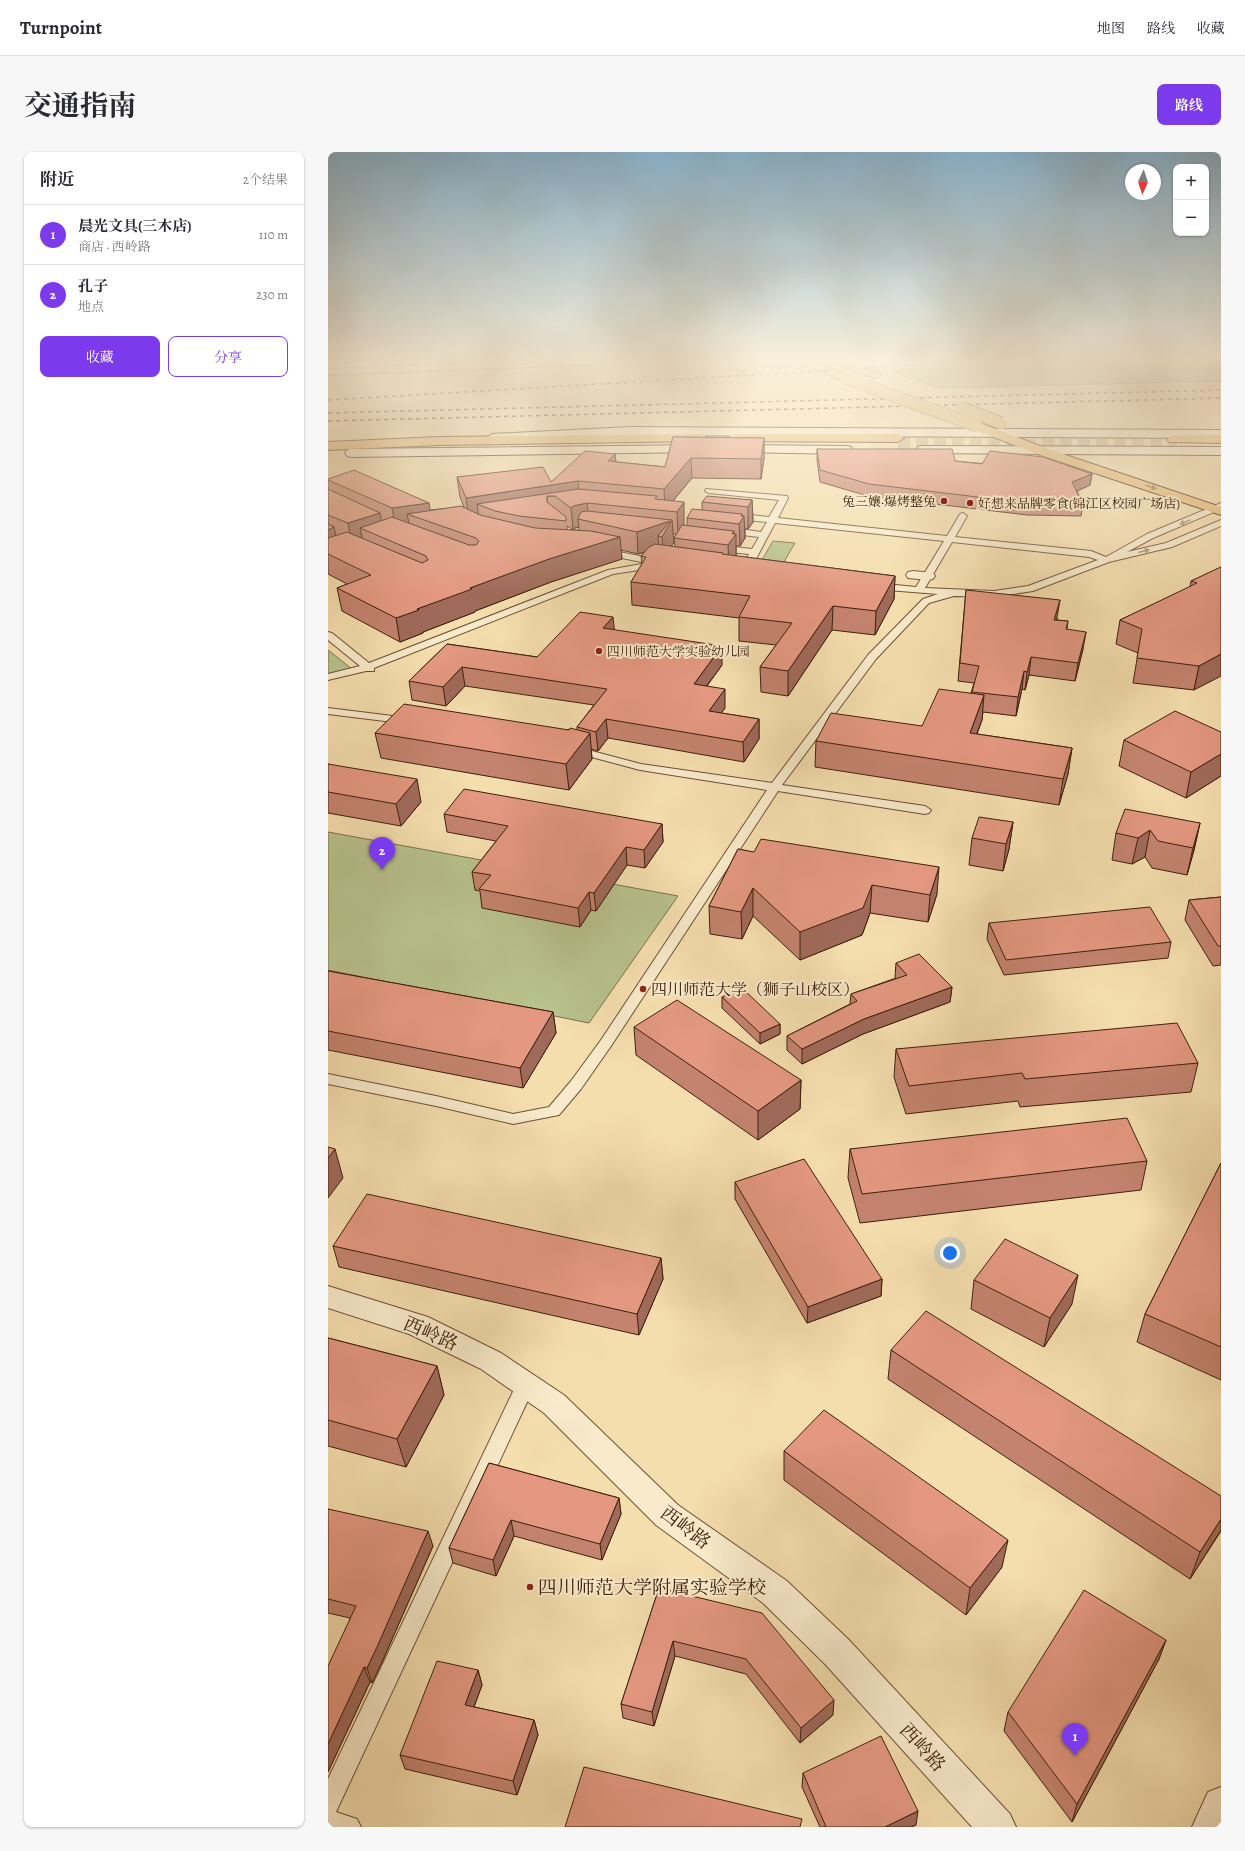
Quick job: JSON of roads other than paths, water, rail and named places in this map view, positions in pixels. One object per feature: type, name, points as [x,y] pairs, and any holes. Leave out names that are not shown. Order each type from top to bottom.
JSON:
[{"type":"main road","points":[[328,446],[474,439]]},
{"type":"main road","points":[[439,441],[554,439]]},
{"type":"main road","points":[[681,439],[898,444]]},
{"type":"main road","points":[[918,439],[918,445],[912,449],[1044,452],[1080,452],[1172,442],[1218,439]]},
{"type":"main road","points":[[1019,439],[1044,452],[1220,506]]},
{"type":"main road","points":[[1046,439],[1220,506]]},
{"type":"main road","points":[[1127,439],[1221,445]]},
{"type":"main road","points":[[1172,442],[1189,439]]},
{"type":"main road","points":[[1172,442],[1221,451]]},
{"type":"main road","points":[[328,454],[657,443],[898,444]]},
{"type":"main road","points":[[351,453],[716,449],[898,444]]},
{"type":"main road","points":[[913,575],[928,576]]},
{"type":"main road","name":"西岭路","points":[[328,1297],[418,1325],[491,1361],[554,1404],[667,1515],[775,1592],[837,1652],[997,1827]]},
{"type":"main road","points":[[1211,1827],[1221,1805]]},
{"type":"lane","points":[[709,491],[784,498],[753,552],[743,574]]},
{"type":"lane","points":[[1106,560],[1150,536],[1220,506]]},
{"type":"lane","points":[[727,515],[1091,554],[1106,560]]},
{"type":"lane","points":[[919,590],[963,516]]},
{"type":"lane","points":[[865,585],[952,593],[994,594],[1030,589],[1106,560],[1168,545],[1221,523]]},
{"type":"lane","points":[[562,527],[574,537],[578,531],[593,529]]},
{"type":"lane","points":[[718,530],[763,535]]},
{"type":"lane","points":[[708,547],[753,552]]},
{"type":"lane","points":[[328,677],[369,668],[611,572],[666,563],[593,549]]},
{"type":"lane","points":[[328,1079],[436,1101],[513,1119],[554,1111],[576,1085],[606,1042],[774,788],[872,657],[926,601],[952,593]]},
{"type":"lane","points":[[328,635],[369,668]]},
{"type":"lane","points":[[328,711],[424,722]]},
{"type":"lane","points":[[563,746],[640,767],[925,810]]},
{"type":"lane","points":[[328,1804],[526,1385]]},
{"type":"lane","points":[[328,1820],[349,1827]]},
{"type":"tunnel","points":[[898,444],[1177,445]]},
{"type":"place","name":"兔三孃·爆烤整兔","points":[[944,501]]},
{"type":"place","name":"好想来品牌零食(锦江区校园广场店)","points":[[970,503]]},
{"type":"place","name":"四川师范大学实验幼儿园","points":[[599,651]]},
{"type":"place","name":"孔子","points":[[382,870]]},
{"type":"place","name":"四川师范大学（狮子山校区）","points":[[643,989]]},
{"type":"place","name":"四川师范大学附属实验学校","points":[[530,1587]]},
{"type":"place","name":"晨光文具(三木店)","points":[[1075,1756]]}]
